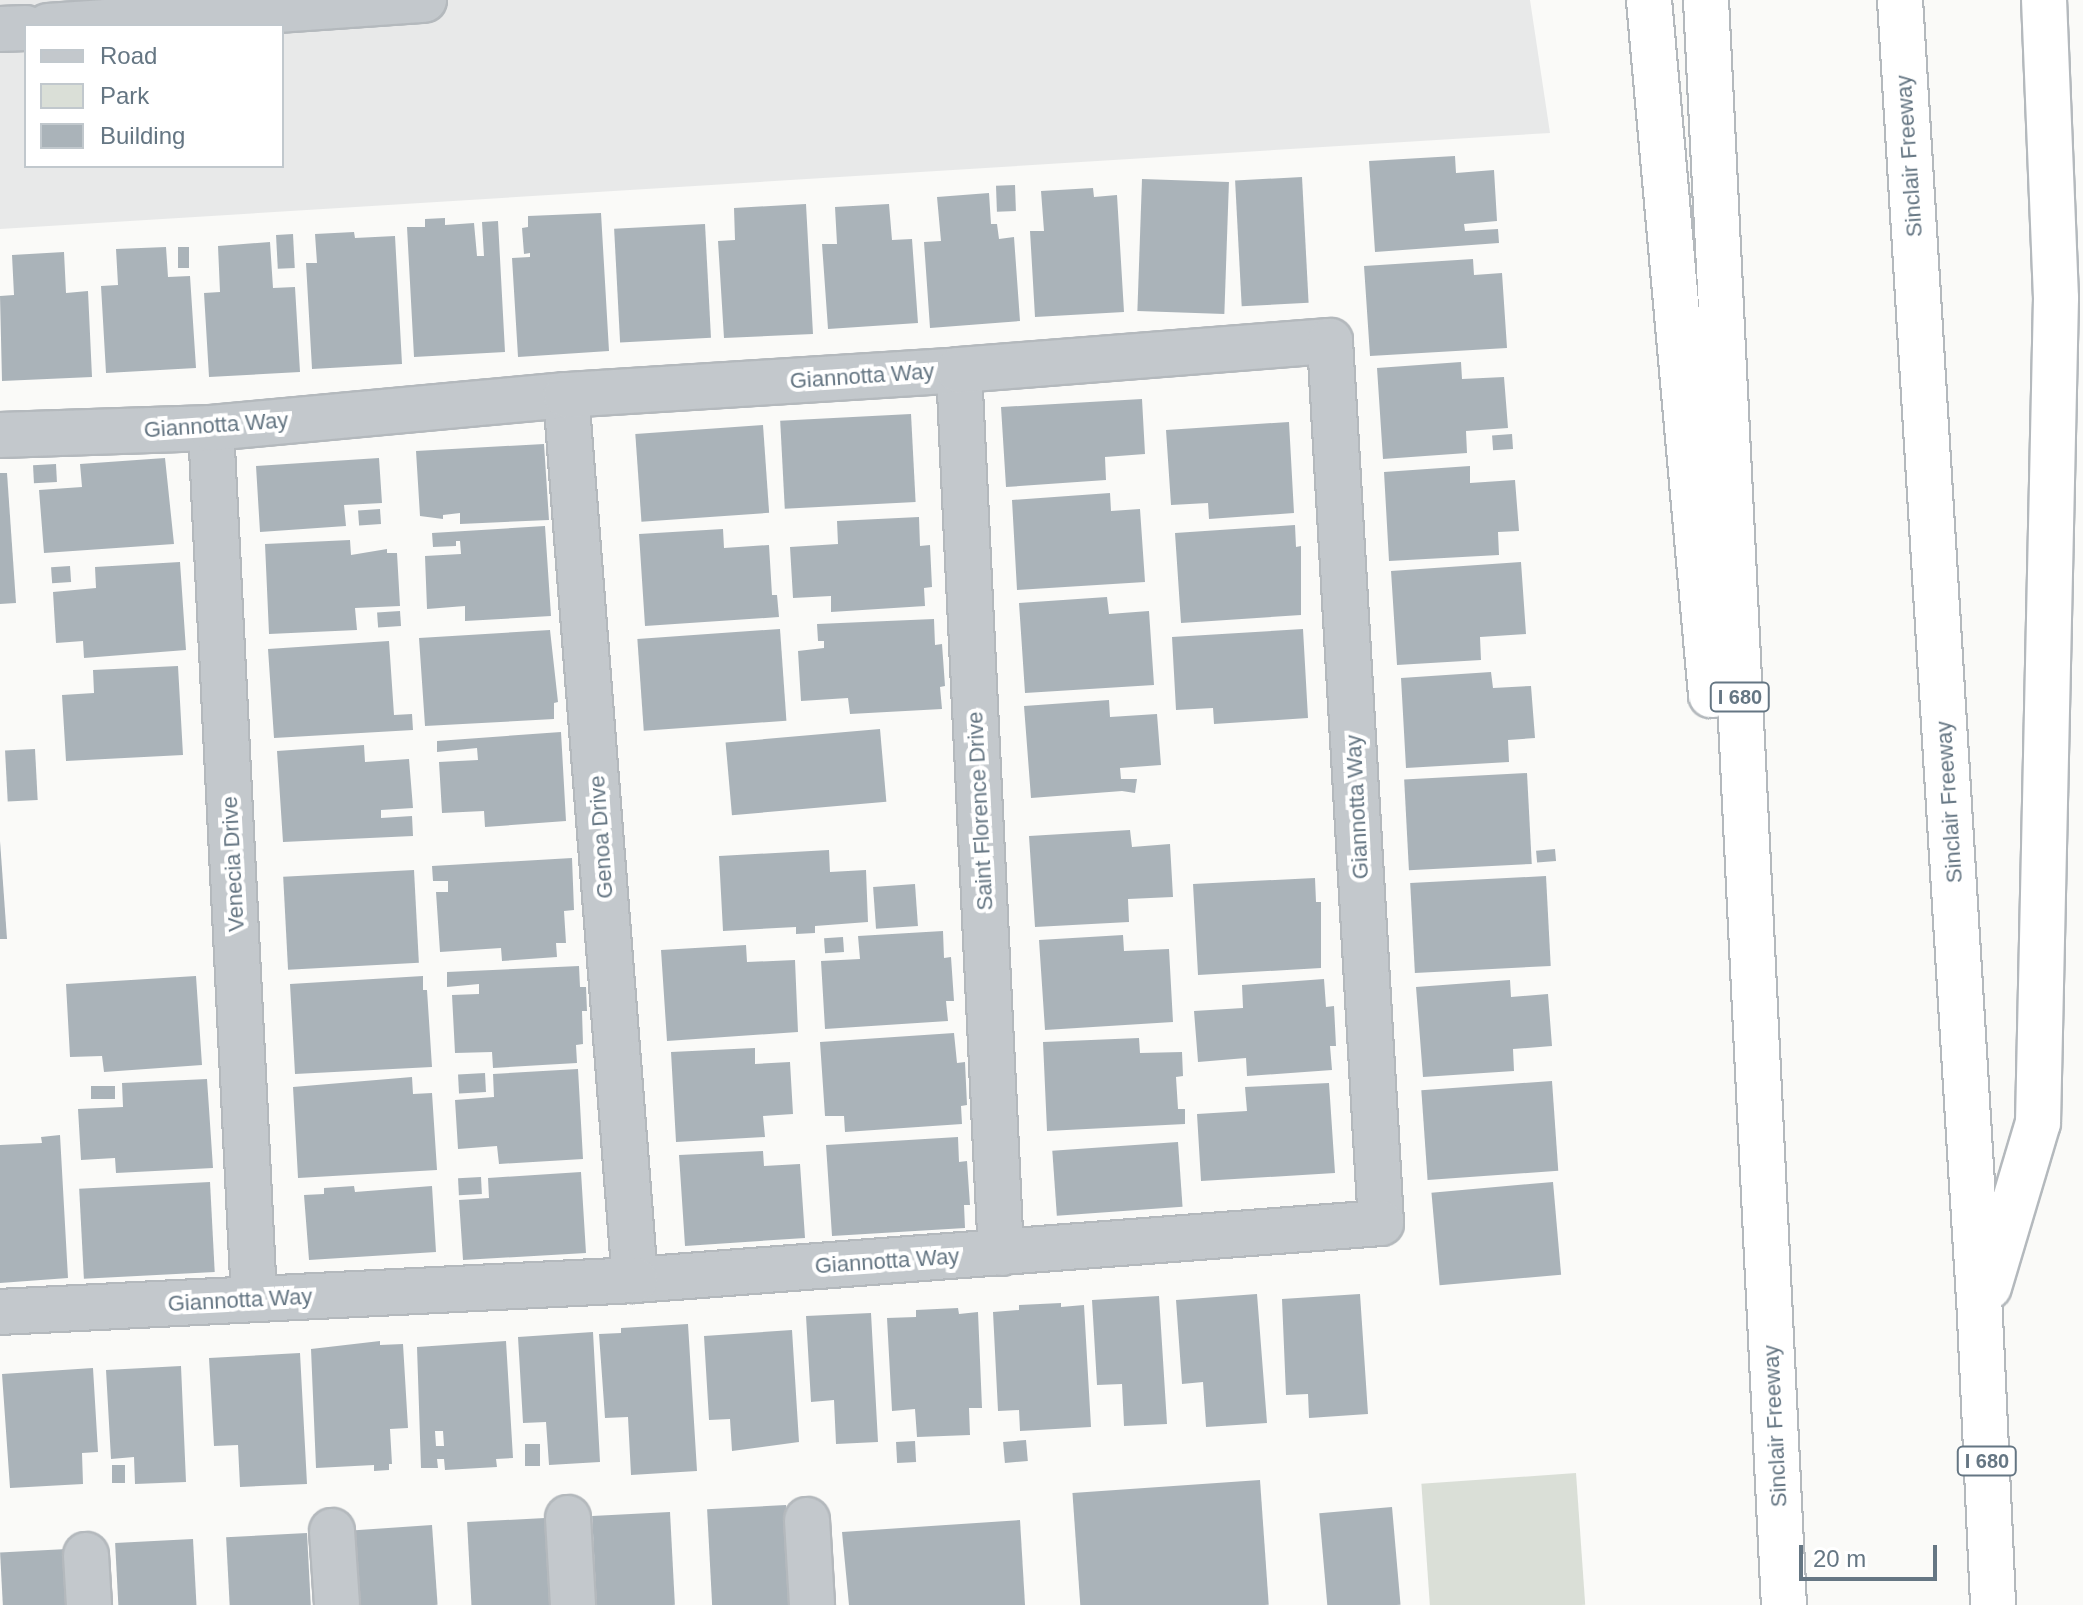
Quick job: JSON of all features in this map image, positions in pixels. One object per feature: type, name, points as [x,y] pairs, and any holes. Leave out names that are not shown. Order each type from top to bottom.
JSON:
[{"type":"highway","points":[[1649,0],[1774,1394]]},
{"type":"highway","name":"Sinclair Freeway","points":[[1706,0],[1784,1605]]},
{"type":"highway","name":"Sinclair Freeway","points":[[1900,0],[1980,1317],[1993,1605]]},
{"type":"highway","points":[[1980,1317],[2038,1123],[2056,298],[2044,0]]},
{"type":"street","points":[[77,24],[424,0]]},
{"type":"street","points":[[0,29],[24,28]]},
{"type":"street","name":"Giannotta Way","points":[[0,435],[211,428],[566,395],[959,370],[1330,341],[1381,1223],[635,1280],[0,1312]]},
{"type":"street","name":"Saint Florence Drive","points":[[959,370],[1001,1253]]},
{"type":"street","name":"Genoa Drive","points":[[566,395],[635,1280]]},
{"type":"street","name":"Venecia Drive","points":[[211,428],[254,1299]]},
{"type":"street","points":[[568,1518],[573,1605]]},
{"type":"street","points":[[807,1520],[812,1605]]},
{"type":"street","points":[[332,1531],[337,1605]]},
{"type":"street","points":[[86,1555],[89,1605]]},
{"type":"shaded area","points":[[0,0],[1530,0],[1550,133],[0,229]]},
{"type":"green space","points":[[1576,1473],[1585,1605],[1430,1605],[1421,1484]]},
{"type":"building","points":[[1455,156],[1456,173],[1494,170],[1497,221],[1464,224],[1465,231],[1498,229],[1499,243],[1375,252],[1369,161]]},
{"type":"building","points":[[1302,177],[1309,303],[1242,306],[1235,181]]},
{"type":"building","points":[[1142,179],[1229,182],[1224,314],[1137,311]]},
{"type":"building","points":[[1015,185],[1016,211],[997,212],[996,186]]},
{"type":"building","points":[[1093,188],[1094,197],[1117,195],[1124,312],[1035,317],[1030,231],[1044,231],[1041,191]]},
{"type":"building","points":[[989,193],[991,224],[997,224],[999,239],[1014,237],[1020,321],[930,328],[924,242],[941,241],[937,197]]},
{"type":"building","points":[[806,204],[813,334],[724,338],[718,241],[735,240],[734,208]]},
{"type":"building","points":[[889,204],[892,240],[912,239],[918,323],[828,329],[822,244],[837,244],[835,207]]},
{"type":"building","points":[[601,213],[609,351],[518,357],[512,258],[530,257],[530,253],[524,254],[522,228],[528,227],[528,216]]},
{"type":"building","points":[[445,218],[445,225],[474,223],[477,256],[484,256],[482,222],[498,221],[505,352],[414,357],[407,227],[425,227],[425,219]]},
{"type":"building","points":[[705,224],[711,338],[620,343],[614,229]]},
{"type":"building","points":[[354,232],[355,238],[395,236],[402,364],[312,369],[306,263],[317,263],[315,234]]},
{"type":"building","points":[[293,234],[295,268],[278,269],[276,235]]},
{"type":"building","points":[[270,242],[273,288],[295,287],[300,372],[209,377],[204,293],[220,292],[218,246]]},
{"type":"building","points":[[166,247],[168,277],[190,276],[196,368],[106,373],[101,286],[118,285],[116,249]]},
{"type":"building","points":[[178,247],[189,247],[189,268],[178,268]]},
{"type":"building","points":[[64,252],[66,293],[88,291],[92,377],[2,381],[0,296],[14,295],[12,255]]},
{"type":"building","points":[[1473,259],[1474,275],[1502,273],[1507,348],[1370,356],[1364,266]]},
{"type":"building","points":[[1461,362],[1462,379],[1504,377],[1508,428],[1466,431],[1467,453],[1383,459],[1377,368]]},
{"type":"building","points":[[1142,399],[1145,454],[1105,457],[1106,480],[1006,487],[1001,407]]},
{"type":"building","points":[[911,414],[916,502],[785,509],[780,421]]},
{"type":"building","points":[[1289,422],[1294,513],[1209,519],[1208,503],[1171,505],[1166,430]]},
{"type":"building","points":[[763,425],[769,513],[641,522],[635,434]]},
{"type":"building","points":[[1512,434],[1513,449],[1493,450],[1492,435]]},
{"type":"building","points":[[544,444],[549,520],[460,524],[460,513],[443,515],[443,519],[420,516],[416,451]]},
{"type":"building","points":[[165,458],[174,544],[44,553],[39,490],[82,487],[80,464]]},
{"type":"building","points":[[379,458],[382,503],[344,505],[346,526],[260,532],[256,466]]},
{"type":"building","points":[[56,464],[57,482],[34,483],[33,465]]},
{"type":"building","points":[[1470,466],[1470,483],[1515,480],[1519,531],[1498,532],[1499,555],[1389,561],[1384,472]]},
{"type":"building","points":[[0,473],[7,473],[16,603],[0,604]]},
{"type":"building","points":[[1110,493],[1111,511],[1140,509],[1145,582],[1017,590],[1012,500]]},
{"type":"building","points":[[380,509],[381,524],[359,525],[358,511]]},
{"type":"building","points":[[919,517],[920,546],[930,545],[932,587],[924,588],[925,606],[831,612],[831,596],[793,598],[790,547],[838,544],[837,521]]},
{"type":"building","points":[[1295,525],[1296,547],[1301,546],[1301,615],[1181,623],[1175,533]]},
{"type":"building","points":[[545,526],[551,616],[465,621],[465,606],[427,609],[425,556],[461,554],[460,541],[456,541],[456,546],[433,547],[432,533]]},
{"type":"building","points":[[723,529],[724,548],[769,545],[772,595],[777,595],[779,617],[645,626],[639,534]]},
{"type":"building","points":[[350,540],[351,555],[387,549],[387,553],[397,553],[400,606],[355,608],[357,630],[269,634],[265,544]]},
{"type":"building","points":[[180,562],[186,650],[84,658],[83,641],[56,643],[53,592],[96,588],[95,567]]},
{"type":"building","points":[[1521,562],[1526,634],[1480,637],[1481,660],[1397,665],[1391,571]]},
{"type":"building","points":[[70,566],[71,582],[52,583],[51,567]]},
{"type":"building","points":[[1107,597],[1109,614],[1149,611],[1154,685],[1025,693],[1019,603]]},
{"type":"building","points":[[400,611],[401,626],[378,628],[377,613]]},
{"type":"building","points":[[934,619],[935,645],[942,644],[945,686],[940,687],[942,709],[850,714],[848,698],[801,701],[798,651],[824,648],[824,641],[818,641],[817,624]]},
{"type":"building","points":[[780,629],[786,721],[644,731],[637,639]]},
{"type":"building","points":[[1303,629],[1308,718],[1214,724],[1213,708],[1176,710],[1172,637]]},
{"type":"building","points":[[550,630],[558,702],[554,703],[554,719],[425,726],[419,638]]},
{"type":"building","points":[[389,641],[394,715],[412,714],[413,730],[274,738],[268,649]]},
{"type":"building","points":[[178,666],[183,755],[66,761],[62,695],[94,693],[93,670]]},
{"type":"building","points":[[1491,672],[1493,688],[1531,686],[1535,738],[1508,740],[1509,762],[1406,768],[1401,678]]},
{"type":"building","points":[[1109,700],[1110,717],[1157,714],[1161,765],[1120,768],[1121,779],[1137,779],[1135,793],[1122,791],[1031,798],[1024,706]]},
{"type":"building","points":[[880,729],[886,802],[732,815],[726,743]]},
{"type":"building","points":[[561,732],[566,821],[485,827],[484,811],[442,813],[439,762],[478,760],[477,748],[437,752],[437,741]]},
{"type":"building","points":[[364,745],[365,762],[409,759],[413,808],[381,810],[381,818],[412,816],[413,836],[283,842],[277,751]]},
{"type":"building","points":[[35,749],[38,800],[8,802],[5,751]]},
{"type":"building","points":[[1527,773],[1532,864],[1409,870],[1404,779]]},
{"type":"building","points":[[1130,830],[1132,847],[1170,844],[1173,897],[1128,899],[1129,922],[1035,927],[1029,836]]},
{"type":"building","points":[[0,841],[7,939],[0,939]]},
{"type":"building","points":[[1555,849],[1556,861],[1537,863],[1536,851]]},
{"type":"building","points":[[829,850],[830,872],[866,870],[868,922],[815,926],[815,933],[796,934],[796,927],[723,931],[719,856]]},
{"type":"building","points":[[572,858],[574,910],[564,911],[566,943],[556,943],[557,957],[502,961],[501,948],[440,952],[436,892],[448,892],[448,881],[433,881],[432,866]]},
{"type":"building","points":[[414,870],[419,963],[288,970],[283,877]]},
{"type":"building","points":[[1546,876],[1551,966],[1415,973],[1410,883]]},
{"type":"building","points":[[1315,878],[1316,902],[1321,902],[1321,968],[1198,975],[1193,884]]},
{"type":"building","points":[[915,884],[918,926],[876,929],[873,887]]},
{"type":"building","points":[[943,931],[944,958],[951,957],[954,1001],[946,1001],[948,1021],[825,1029],[821,961],[860,959],[858,936]]},
{"type":"building","points":[[1123,935],[1124,951],[1169,949],[1173,1022],[1045,1030],[1039,940]]},
{"type":"building","points":[[843,937],[844,952],[825,953],[824,938]]},
{"type":"building","points":[[746,945],[747,962],[795,960],[798,1032],[667,1041],[661,950]]},
{"type":"building","points":[[579,966],[580,987],[586,987],[587,1011],[582,1011],[583,1044],[576,1045],[577,1063],[493,1068],[492,1052],[455,1053],[452,995],[479,994],[479,984],[447,987],[447,972]]},
{"type":"building","points":[[196,976],[202,1065],[104,1072],[102,1056],[70,1057],[66,984]]},
{"type":"building","points":[[423,976],[423,990],[427,990],[432,1067],[295,1074],[290,984]]},
{"type":"building","points":[[1324,979],[1326,1007],[1334,1006],[1336,1046],[1330,1046],[1332,1070],[1247,1076],[1246,1058],[1198,1062],[1194,1011],[1243,1008],[1242,985]]},
{"type":"building","points":[[1510,980],[1511,997],[1548,994],[1552,1046],[1513,1049],[1514,1071],[1423,1077],[1416,987]]},
{"type":"building","points":[[954,1033],[957,1063],[965,1062],[967,1105],[961,1106],[962,1124],[845,1132],[844,1116],[825,1116],[820,1042]]},
{"type":"building","points":[[1139,1038],[1140,1053],[1182,1052],[1183,1076],[1176,1077],[1178,1109],[1185,1109],[1185,1124],[1047,1131],[1043,1042]]},
{"type":"building","points":[[755,1048],[755,1064],[790,1062],[793,1114],[763,1116],[765,1137],[676,1142],[671,1052]]},
{"type":"building","points":[[578,1069],[583,1159],[499,1164],[497,1146],[458,1149],[455,1100],[494,1097],[493,1074]]},
{"type":"building","points":[[485,1073],[486,1092],[459,1093],[458,1074]]},
{"type":"building","points":[[412,1077],[413,1094],[432,1093],[437,1170],[298,1178],[293,1087]]},
{"type":"building","points":[[207,1079],[213,1168],[116,1173],[115,1158],[81,1160],[78,1109],[123,1107],[122,1083]]},
{"type":"building","points":[[1552,1081],[1558,1171],[1428,1180],[1421,1090]]},
{"type":"building","points":[[1329,1083],[1335,1173],[1201,1181],[1197,1114],[1247,1111],[1245,1087]]},
{"type":"building","points":[[91,1086],[115,1086],[115,1099],[91,1099]]},
{"type":"building","points":[[60,1135],[68,1278],[0,1283],[0,1145],[42,1143],[41,1137]]},
{"type":"building","points":[[958,1137],[959,1162],[967,1161],[970,1205],[964,1205],[965,1228],[832,1236],[826,1145]]},
{"type":"building","points":[[1178,1142],[1183,1207],[1057,1216],[1052,1151]]},
{"type":"building","points":[[763,1151],[764,1166],[800,1164],[805,1238],[685,1246],[679,1155]]},
{"type":"building","points":[[581,1172],[586,1253],[463,1260],[459,1200],[489,1198],[488,1178]]},
{"type":"building","points":[[481,1177],[482,1194],[459,1195],[458,1178]]},
{"type":"building","points":[[210,1182],[215,1272],[84,1279],[79,1189]]},
{"type":"building","points":[[1553,1182],[1561,1275],[1440,1285],[1431,1193]]},
{"type":"building","points":[[354,1186],[355,1192],[432,1186],[436,1252],[309,1260],[304,1195],[324,1194],[324,1188]]},
{"type":"building","points":[[1257,1294],[1267,1423],[1206,1427],[1203,1382],[1182,1384],[1176,1300]]},
{"type":"building","points":[[1360,1294],[1368,1414],[1309,1418],[1308,1394],[1286,1395],[1282,1299]]},
{"type":"building","points":[[1159,1296],[1167,1424],[1124,1426],[1122,1384],[1097,1385],[1092,1300]]},
{"type":"building","points":[[1061,1303],[1061,1307],[1084,1305],[1091,1427],[1020,1431],[1019,1410],[998,1411],[993,1312],[1019,1310],[1019,1305]]},
{"type":"building","points":[[958,1308],[959,1314],[978,1312],[982,1408],[969,1408],[970,1435],[917,1437],[915,1409],[892,1411],[887,1318],[916,1317],[916,1310]]},
{"type":"building","points":[[871,1313],[878,1442],[836,1444],[834,1400],[811,1402],[806,1316]]},
{"type":"building","points":[[688,1324],[697,1471],[631,1475],[628,1417],[605,1418],[599,1334],[621,1333],[621,1328]]},
{"type":"building","points":[[792,1330],[799,1442],[732,1451],[730,1419],[709,1420],[704,1336]]},
{"type":"building","points":[[593,1332],[600,1462],[549,1465],[546,1422],[523,1423],[518,1337]]},
{"type":"building","points":[[380,1341],[380,1345],[403,1344],[408,1428],[390,1429],[392,1464],[389,1464],[389,1470],[374,1471],[374,1465],[316,1468],[311,1349]]},
{"type":"building","points":[[506,1341],[513,1458],[496,1459],[497,1467],[445,1470],[444,1459],[437,1459],[438,1468],[421,1468],[417,1347]],"holes":[[[435,1431],[443,1431],[444,1446],[436,1446]]]},
{"type":"building","points":[[300,1353],[307,1484],[240,1487],[238,1445],[214,1446],[209,1358]]},
{"type":"building","points":[[181,1366],[186,1482],[135,1484],[134,1457],[111,1459],[106,1370]]},
{"type":"building","points":[[93,1368],[98,1452],[82,1453],[83,1484],[10,1488],[2,1374]]},
{"type":"building","points":[[1026,1440],[1028,1461],[1005,1463],[1003,1442]]},
{"type":"building","points":[[915,1441],[916,1462],[897,1463],[896,1442]]},
{"type":"building","points":[[525,1444],[540,1444],[540,1466],[525,1466]]},
{"type":"building","points":[[112,1465],[125,1465],[125,1483],[112,1483]]},
{"type":"building","points":[[1260,1480],[1269,1605],[1080,1605],[1072,1493]]},
{"type":"building","points":[[786,1505],[791,1605],[712,1605],[707,1509]]},
{"type":"building","points":[[1392,1507],[1401,1605],[1327,1605],[1319,1513]]},
{"type":"building","points":[[670,1512],[675,1605],[597,1605],[592,1516]]},
{"type":"building","points":[[545,1518],[550,1605],[471,1605],[467,1522]]},
{"type":"building","points":[[1020,1520],[1025,1605],[849,1605],[842,1532]]},
{"type":"building","points":[[432,1525],[438,1605],[360,1605],[355,1530]]},
{"type":"building","points":[[307,1533],[311,1605],[230,1605],[226,1537]]},
{"type":"building","points":[[193,1539],[196,1605],[118,1605],[115,1543]]},
{"type":"building","points":[[67,1549],[70,1605],[3,1605],[0,1553]]}]
